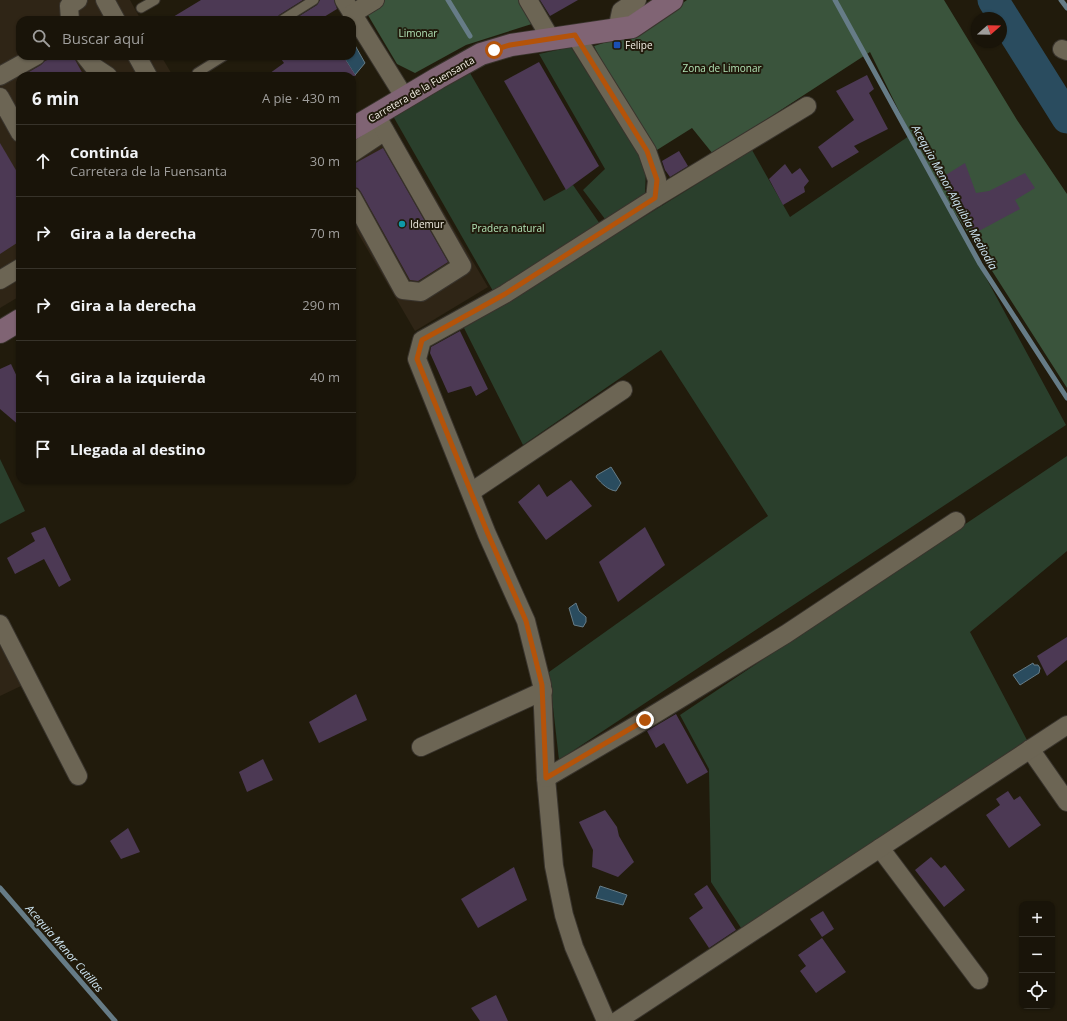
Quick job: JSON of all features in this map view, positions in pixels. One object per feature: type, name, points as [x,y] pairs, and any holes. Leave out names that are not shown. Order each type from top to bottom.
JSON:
[{"type":"main road","name":"Carretera de la Fuensanta","points":[[356,128],[380,123],[405,98],[481,54],[510,45],[632,27],[672,0]]},
{"type":"main road","points":[[0,332],[16,322]]},
{"type":"street","points":[[70,16],[69,6],[78,0]]},
{"type":"street","points":[[105,0],[114,16]]},
{"type":"street","points":[[354,16],[348,7],[375,0]]},
{"type":"street","points":[[528,0],[551,39]]},
{"type":"street","points":[[617,30],[621,11],[637,0]]},
{"type":"street","points":[[356,20],[405,98]]},
{"type":"street","points":[[575,35],[647,151],[657,180],[655,198]]},
{"type":"street","points":[[0,76],[29,60]]},
{"type":"street","points":[[88,60],[93,66],[102,72]]},
{"type":"street","points":[[139,60],[146,72]]},
{"type":"street","points":[[0,97],[16,125]]},
{"type":"street","points":[[606,1021],[574,947],[564,915],[554,866],[546,778],[543,691],[526,621],[488,534],[417,359],[422,340],[505,294],[655,198],[807,106]]},
{"type":"street","points":[[356,149],[380,123],[462,266],[421,292],[403,290],[356,203]]},
{"type":"street","points":[[0,280],[16,270]]},
{"type":"street","points":[[471,492],[623,390]]},
{"type":"street","points":[[546,778],[786,634],[956,521]]},
{"type":"street","points":[[0,624],[78,776]]},
{"type":"street","points":[[421,747],[543,691]]},
{"type":"street","points":[[617,1021],[1067,725]]},
{"type":"street","points":[[1030,749],[1067,802]]},
{"type":"street","points":[[880,848],[979,980]]},
{"type":"lane","points":[[142,8],[155,0]]},
{"type":"lane","points":[[288,16],[314,0]]},
{"type":"lane","points":[[199,72],[218,60]]},
{"type":"shaded area","points":[[0,0],[130,0],[139,16],[16,16],[16,60],[163,60],[171,72],[16,72],[16,298],[0,308]]},
{"type":"shaded area","points":[[391,123],[488,287],[415,331],[356,230],[356,141]]},
{"type":"shaded area","points":[[0,645],[21,686],[0,696]]},
{"type":"green space","name":"Limonar","points":[[359,0],[525,0],[538,22],[466,45],[415,73],[397,64]]},
{"type":"green space","name":"Zona de Limonar","points":[[687,0],[944,0],[971,44],[971,48],[973,48],[1017,120],[1067,194],[1067,388],[930,174],[870,52],[713,154],[692,128],[649,155],[594,46],[642,31]]},
{"type":"green space","points":[[571,47],[646,166],[645,196],[605,219],[583,190],[605,169],[539,54]]},
{"type":"green space","name":"Pradera natural","points":[[470,73],[544,201],[573,185],[600,224],[493,291],[393,116],[443,83]]},
{"type":"green space","points":[[909,136],[1066,425],[559,760],[549,672],[768,516],[661,350],[523,445],[464,328],[752,150],[790,217]]},
{"type":"green space","points":[[1067,456],[1067,551],[970,632],[1028,742],[743,931],[711,882],[709,769],[680,715]]},
{"type":"green space","points":[[0,459],[25,511],[0,524]]},
{"type":"water","points":[[356,47],[365,63],[356,74],[356,72],[353,72],[346,60],[356,60]]},
{"type":"water","points":[[611,467],[621,483],[616,491],[605,486],[596,477]]},
{"type":"water","points":[[576,603],[579,611],[586,617],[586,622],[583,627],[574,625],[569,608]]},
{"type":"water","points":[[1033,663],[1034,665],[1038,665],[1040,668],[1039,673],[1020,685],[1013,675]]},
{"type":"water","points":[[600,886],[627,895],[623,905],[596,898]]},
{"type":"building","points":[[201,0],[303,0],[278,16],[175,16]]},
{"type":"building","points":[[320,0],[334,0],[337,9],[326,16],[299,16],[317,5]]},
{"type":"building","points":[[540,0],[578,0],[550,16]]},
{"type":"building","points":[[75,60],[82,72],[29,72],[45,61]]},
{"type":"building","points":[[282,60],[346,60],[353,72],[272,72],[284,63]]},
{"type":"building","points":[[539,62],[599,166],[566,190],[504,81]]},
{"type":"building","points":[[867,75],[874,89],[869,93],[888,129],[854,146],[859,152],[832,168],[818,147],[854,120],[836,91]]},
{"type":"building","points":[[0,143],[16,170],[16,244],[0,254]]},
{"type":"building","name":"Idemur","points":[[383,148],[448,262],[418,281],[410,280],[361,192],[356,188],[356,163]]},
{"type":"building","points":[[679,151],[688,166],[670,177],[665,170],[662,161]]},
{"type":"building","points":[[965,163],[976,193],[989,191],[1025,173],[1035,188],[1015,200],[1020,209],[977,232],[960,219],[941,178]]},
{"type":"building","points":[[785,164],[792,174],[800,168],[809,181],[804,187],[805,192],[783,205],[769,179]]},
{"type":"building","points":[[460,331],[488,389],[476,396],[471,386],[448,393],[430,353],[431,347]]},
{"type":"building","points":[[11,364],[16,375],[16,423],[0,409],[0,369]]},
{"type":"building","points":[[571,480],[592,506],[546,540],[518,502],[539,484],[547,497]]},
{"type":"building","points":[[45,527],[71,580],[59,587],[44,559],[15,574],[7,558],[35,541],[31,533]]},
{"type":"building","points":[[645,527],[665,565],[618,602],[599,562]]},
{"type":"building","points":[[1067,637],[1067,660],[1047,676],[1037,656]]},
{"type":"building","points":[[356,694],[367,720],[319,743],[309,722]]},
{"type":"building","points":[[676,714],[708,772],[687,784],[664,743],[656,748],[647,731]]},
{"type":"building","points":[[263,759],[273,780],[247,792],[239,772]]},
{"type":"building","points":[[1008,791],[1014,800],[1020,796],[1041,825],[1009,848],[986,815],[1000,805],[996,799]]},
{"type":"building","points":[[605,810],[617,827],[619,836],[634,862],[618,877],[592,867],[593,850],[579,822]]},
{"type":"building","points":[[128,828],[140,852],[121,859],[110,841]]},
{"type":"building","points":[[931,857],[941,868],[945,865],[965,890],[944,907],[915,870]]},
{"type":"building","points":[[514,867],[527,900],[478,928],[461,899]]},
{"type":"building","points":[[707,885],[736,930],[709,948],[689,918],[703,908],[694,894]]},
{"type":"building","points":[[823,911],[834,929],[822,937],[810,919]]},
{"type":"building","points":[[822,938],[846,972],[816,993],[800,971],[806,966],[798,955]]},
{"type":"building","points":[[496,995],[508,1021],[480,1021],[471,1008]]},
{"type":"waterway","points":[[448,0],[470,36]]},
{"type":"waterway","name":"Acequia Menor Alquibla Mediodía","points":[[835,0],[980,264],[1067,398]]},
{"type":"waterway","points":[[993,0],[1067,118]]},
{"type":"waterway","points":[[1061,0],[1067,8]]},
{"type":"waterway","name":"Acequia Menor Cutillas","points":[[0,888],[115,1021]]},
{"type":"place","name":"Felipe","points":[[617,45]]},
{"type":"place","name":"Idemur","points":[[402,224]]},
{"type":"route","points":[[494,50],[510,45],[575,35],[647,151],[657,180],[655,198],[505,294],[422,340],[417,359],[488,534],[526,621],[542,685],[546,778],[645,720]]}]
